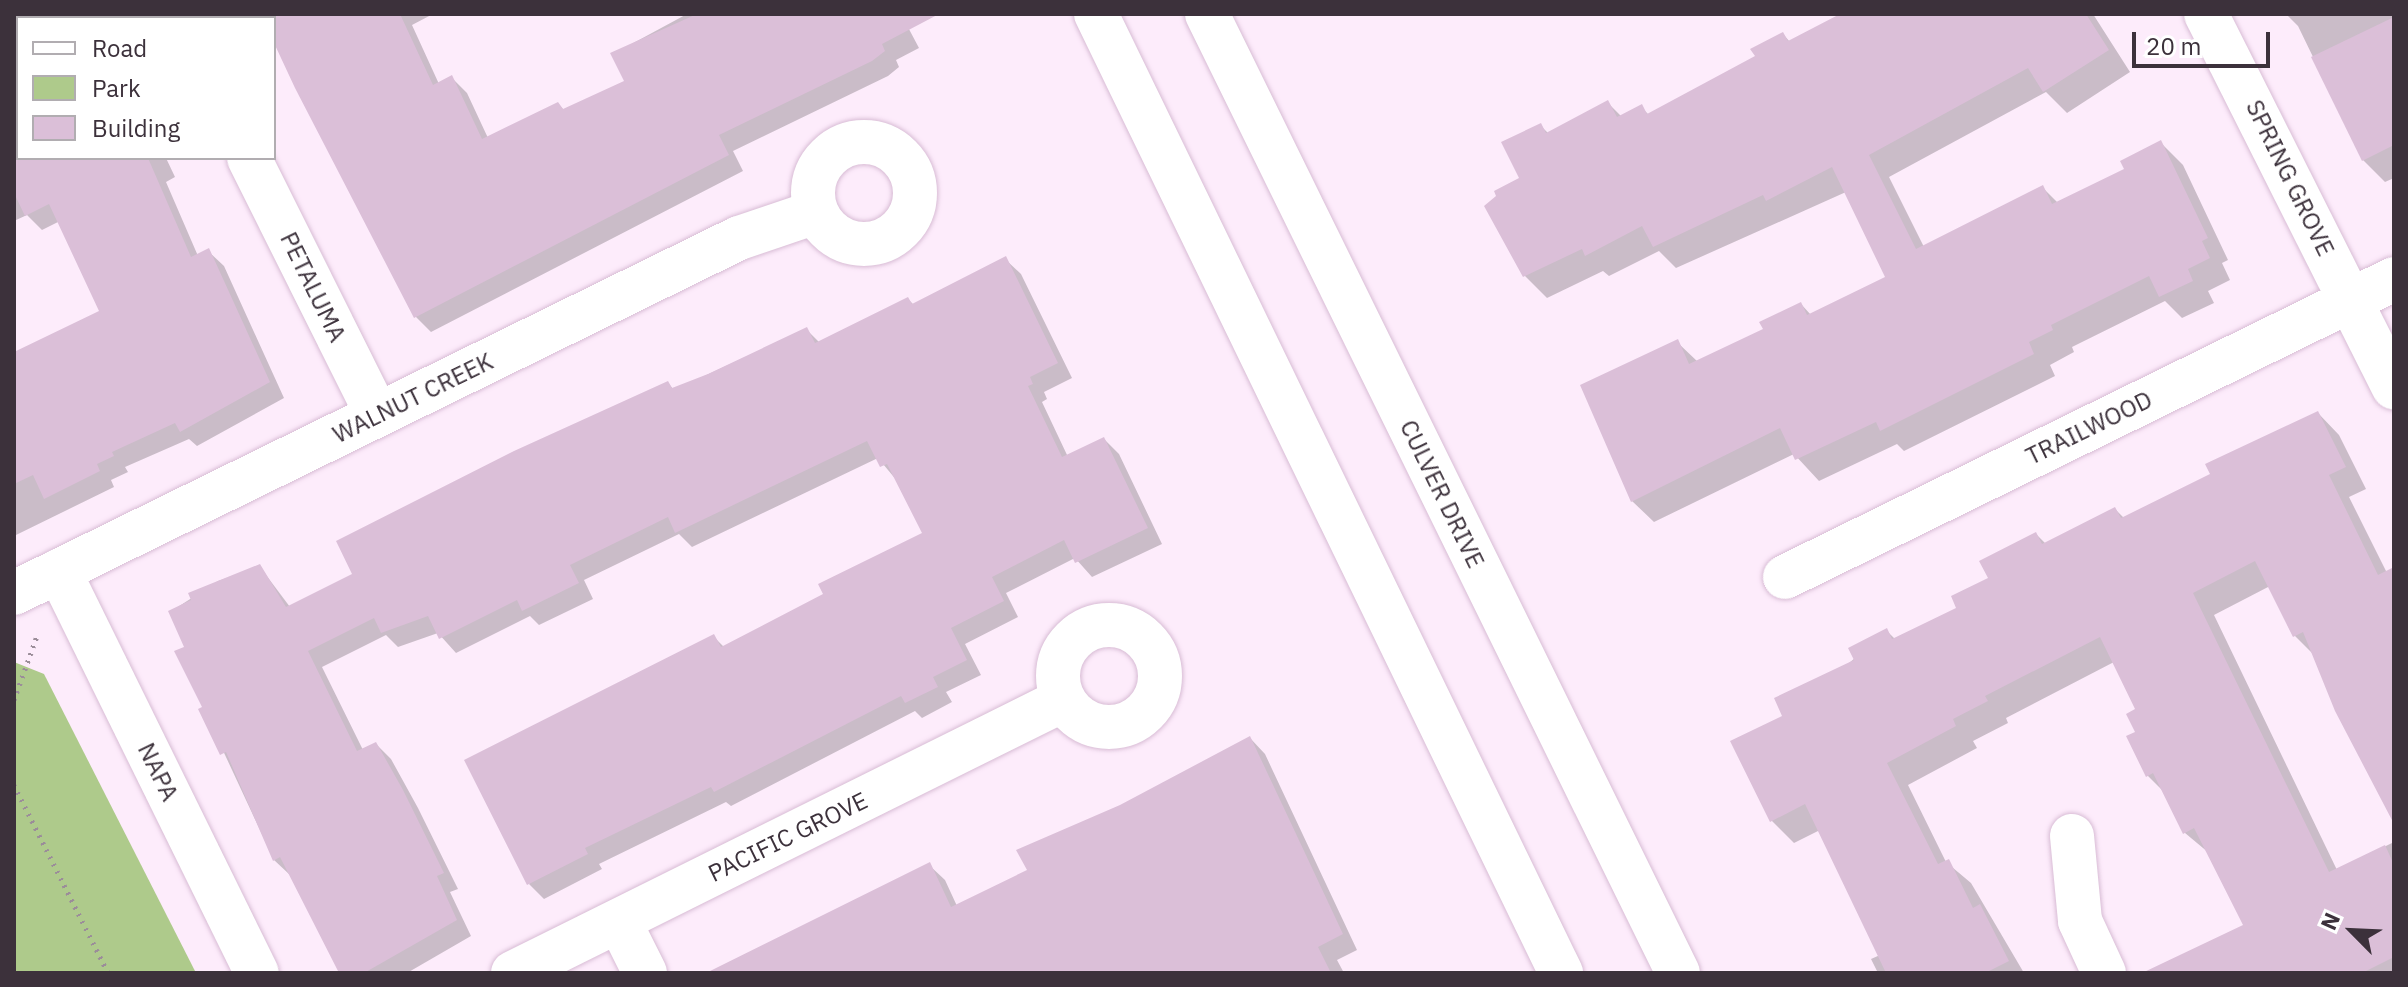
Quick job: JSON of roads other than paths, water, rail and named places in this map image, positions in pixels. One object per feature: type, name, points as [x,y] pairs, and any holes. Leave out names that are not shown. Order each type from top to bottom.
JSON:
[{"type":"street","points":[[1096,14],[1561,973]]},
{"type":"street","name":"CULVER DRIVE","points":[[1207,14],[1678,973]]},
{"type":"street","name":"SPRING GROVE","points":[[2206,14],[2394,387]]},
{"type":"street","name":"PETALUMA","points":[[250,160],[377,415]]},
{"type":"street","name":"WALNUT CREEK","points":[[14,593],[739,238],[816,212]]},
{"type":"street","name":"TRAILWOOD","points":[[1785,577],[2394,279]]},
{"type":"street","name":"NAPA","points":[[59,571],[257,973]]},
{"type":"street","name":"PACIFIC GROVE","points":[[513,973],[1063,700]]},
{"type":"street","points":[[2072,836],[2080,921],[2104,973]]},
{"type":"street","points":[[619,921],[645,973]]}]
